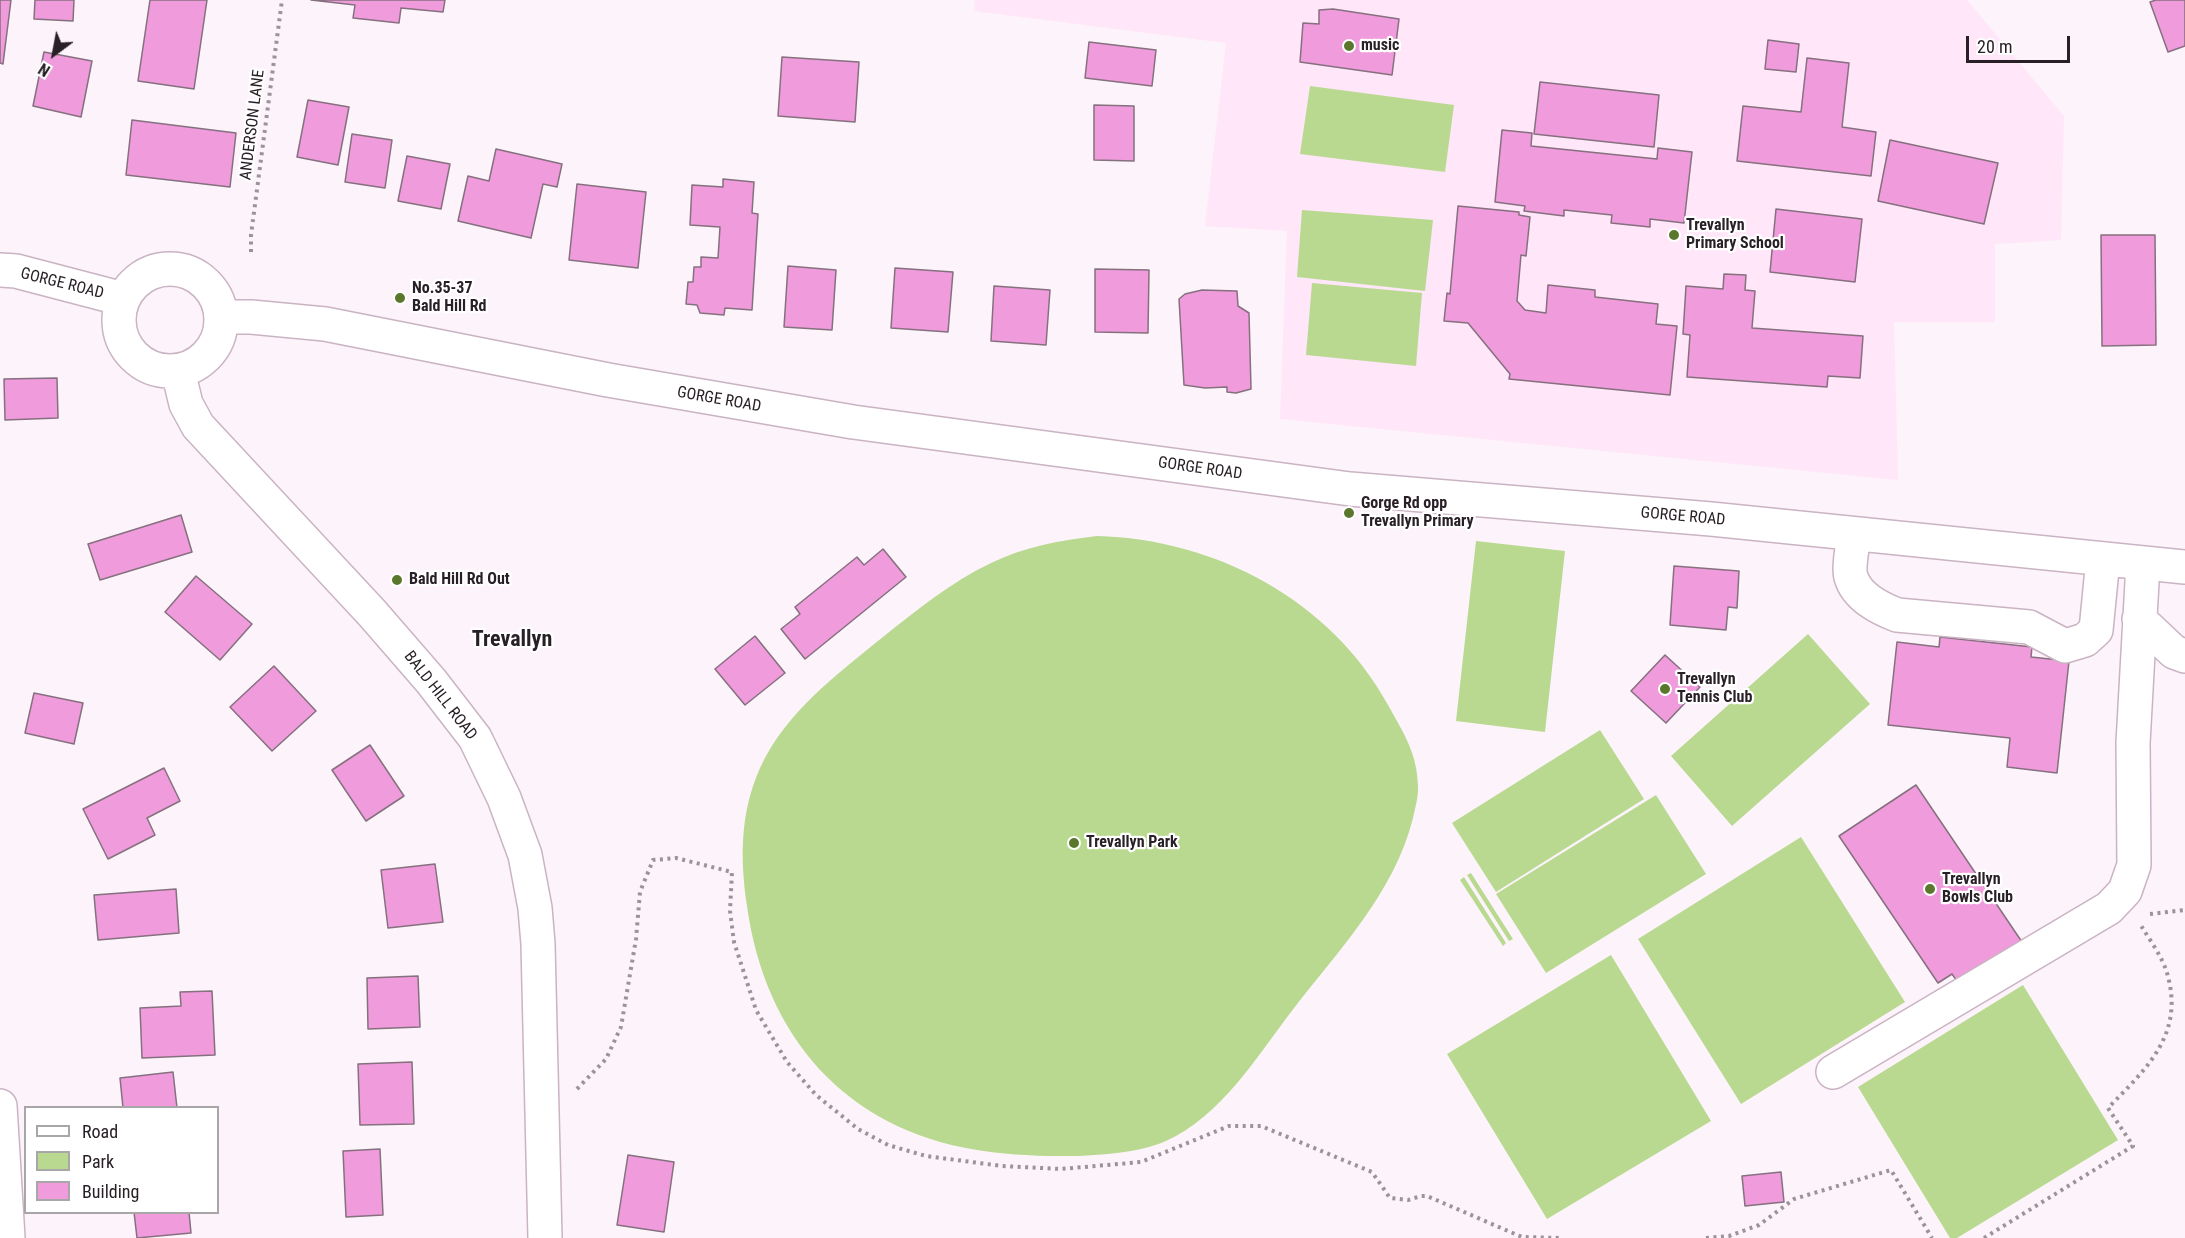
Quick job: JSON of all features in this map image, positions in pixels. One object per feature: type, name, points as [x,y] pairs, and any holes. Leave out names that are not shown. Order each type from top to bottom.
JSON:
[{"type":"street","points":[[162,269],[179,269],[195,275],[209,285],[218,300],[222,317],[221,332],[210,352],[192,366],[178,371],[162,371],[147,366],[125,345],[120,330],[119,314],[123,299],[132,285],[146,274],[162,269]]},
{"type":"street","name":"GORGE ROAD","points":[[0,270],[16,271],[123,299]]},
{"type":"street","name":"GORGE ROAD","points":[[222,317],[251,316],[325,324],[585,376],[740,404],[1028,446],[1350,489],[1711,519],[2185,567]]},
{"type":"street","name":"BALD HILL ROAD","points":[[178,371],[186,404],[198,426],[372,613],[424,673],[475,738],[504,798],[525,855],[535,908],[538,944],[545,1238]]},
{"type":"street","points":[[1854,534],[1850,576],[1863,595],[1876,607],[1897,615],[2029,627],[2065,646],[2085,640],[2096,630],[2103,559]]},
{"type":"street","points":[[1833,1072],[2109,908],[2125,891],[2134,865],[2133,743],[2143,564]]},
{"type":"street","points":[[2139,619],[2174,652],[2185,656]]},
{"type":"street","points":[[0,1106],[8,1238]]},
{"type":"path","name":"ANDERSON LANE","points":[[251,252],[251,235],[282,0]]},
{"type":"path","points":[[543,1122],[606,1059],[621,1027],[636,939],[640,892],[653,860],[676,858],[732,872],[730,911],[734,942],[756,1010],[787,1062],[816,1095],[858,1129],[888,1145],[937,1158],[1002,1166],[1060,1168],[1141,1162],[1229,1126],[1261,1126],[1372,1172],[1390,1198],[1408,1200],[1427,1196],[1522,1237],[1561,1238]]},
{"type":"path","points":[[1984,1238],[2133,1146],[2108,1108],[2150,1066],[2164,1040],[2173,1004],[2166,971],[2136,915]]},
{"type":"path","points":[[1706,1238],[1730,1236],[1759,1225],[1794,1199],[1891,1170],[1932,1238]]},
{"type":"shaded area","name":"Trevallyn Primary School","points":[[975,0],[1967,0],[2064,116],[2061,240],[1995,244],[1995,322],[1894,322],[1898,480],[1280,419],[1287,231],[1205,226],[1226,43],[974,11]]},
{"type":"green space","points":[[1310,86],[1454,105],[1445,172],[1300,154]]},
{"type":"green space","points":[[1302,210],[1433,220],[1425,291],[1297,277]]},
{"type":"green space","points":[[1312,283],[1422,293],[1416,366],[1306,355]]},
{"type":"green space","name":"Trevallyn Park","points":[[1097,536],[1141,540],[1184,549],[1226,563],[1265,582],[1302,606],[1335,635],[1364,668],[1405,735],[1416,765],[1418,793],[1413,818],[1392,872],[1362,921],[1236,1084],[1204,1117],[1186,1130],[1166,1141],[1147,1147],[1125,1152],[1073,1156],[997,1153],[930,1139],[888,1121],[851,1098],[819,1069],[793,1035],[772,996],[757,953],[747,906],[743,871],[743,836],[753,785],[771,748],[798,712],[848,666],[948,588],[1004,557],[1043,545]]},
{"type":"green space","points":[[1476,541],[1565,551],[1545,732],[1456,721]]},
{"type":"green space","points":[[1808,634],[1870,704],[1732,826],[1671,756]]},
{"type":"green space","points":[[1600,730],[1644,799],[1496,892],[1452,823]]},
{"type":"green space","points":[[1656,795],[1706,874],[1546,973],[1496,894]]},
{"type":"green space","points":[[1801,837],[1905,1002],[1741,1104],[1638,939]]},
{"type":"green space","points":[[1471,873],[1513,939],[1509,941],[1467,875]]},
{"type":"green space","points":[[1464,877],[1506,943],[1503,946],[1460,880]]},
{"type":"green space","points":[[1611,955],[1711,1121],[1547,1219],[1447,1054]]},
{"type":"green space","points":[[2023,985],[2118,1140],[1957,1238],[1950,1238],[1858,1087]]},
{"type":"building","points":[[0,0],[11,0],[3,64],[0,63]]},
{"type":"building","points":[[35,0],[74,0],[73,21],[34,19]]},
{"type":"building","points":[[150,0],[207,0],[194,89],[138,81]]},
{"type":"building","points":[[311,0],[445,0],[443,12],[401,8],[399,23],[353,18],[355,5]]},
{"type":"building","points":[[2185,0],[2185,46],[2168,52],[2150,2]]},
{"type":"building","name":"music","points":[[1333,9],[1399,19],[1392,75],[1300,62],[1303,23],[1319,24],[1319,10]]},
{"type":"building","points":[[1768,40],[1799,44],[1796,72],[1765,69]]},
{"type":"building","points":[[1089,42],[1156,50],[1152,86],[1085,78]]},
{"type":"building","points":[[44,52],[92,61],[81,117],[33,106]]},
{"type":"building","points":[[782,57],[859,62],[855,122],[778,116]]},
{"type":"building","points":[[1807,58],[1849,63],[1842,127],[1876,132],[1871,176],[1737,161],[1743,106],[1801,112]]},
{"type":"building","points":[[1540,82],[1659,95],[1654,147],[1534,134]]},
{"type":"building","points":[[308,100],[349,107],[338,165],[297,157]]},
{"type":"building","points":[[1094,105],[1134,106],[1134,161],[1094,160]]},
{"type":"building","points":[[132,120],[236,133],[230,187],[126,175]]},
{"type":"building","points":[[1502,130],[1532,133],[1531,146],[1657,159],[1658,148],[1692,152],[1684,223],[1650,219],[1650,227],[1611,223],[1612,215],[1564,210],[1564,216],[1524,211],[1525,206],[1495,202]]},
{"type":"building","points":[[352,134],[392,140],[385,188],[345,182]]},
{"type":"building","points":[[1890,140],[1998,163],[1984,224],[1878,201]]},
{"type":"building","points":[[496,149],[562,164],[557,187],[543,184],[531,238],[458,221],[468,176],[489,181]]},
{"type":"building","points":[[407,156],[450,164],[441,209],[398,201]]},
{"type":"building","points":[[723,179],[754,182],[752,213],[758,214],[752,310],[725,308],[724,315],[700,313],[697,305],[686,304],[688,282],[693,282],[694,267],[701,267],[701,257],[718,258],[720,227],[690,225],[692,185],[723,187]]},
{"type":"building","points":[[577,184],[646,192],[638,268],[569,260]]},
{"type":"building","points":[[1458,206],[1519,212],[1519,215],[1530,217],[1526,256],[1521,255],[1517,301],[1525,310],[1546,313],[1548,285],[1595,290],[1595,297],[1658,304],[1656,324],[1677,326],[1670,395],[1509,379],[1510,374],[1468,323],[1444,321],[1447,293],[1450,294]]},
{"type":"building","points":[[1776,209],[1862,219],[1855,282],[1770,272]]},
{"type":"building","points":[[2101,235],[2155,235],[2156,345],[2102,346]]},
{"type":"building","points":[[788,266],[836,270],[832,330],[784,327]]},
{"type":"building","points":[[895,268],[953,272],[948,332],[891,328]]},
{"type":"building","points":[[1095,269],[1149,270],[1148,333],[1095,332]]},
{"type":"building","points":[[1724,274],[1746,275],[1745,290],[1755,291],[1752,328],[1863,336],[1860,378],[1828,376],[1827,387],[1687,377],[1690,335],[1683,334],[1686,286],[1723,289]]},
{"type":"building","points":[[994,286],[1050,290],[1046,345],[991,341]]},
{"type":"building","points":[[1202,290],[1237,291],[1238,306],[1249,313],[1251,389],[1236,393],[1227,392],[1227,387],[1205,388],[1184,385],[1179,299],[1185,294]]},
{"type":"building","points":[[57,378],[58,418],[5,420],[4,379]]},
{"type":"building","points":[[181,515],[192,552],[100,580],[88,544]]},
{"type":"building","points":[[883,549],[906,577],[805,659],[781,629],[800,614],[795,607],[857,557],[864,565]]},
{"type":"building","points":[[1674,566],[1739,571],[1737,608],[1728,607],[1726,630],[1670,625]]},
{"type":"building","points":[[196,576],[252,624],[220,660],[165,612]]},
{"type":"building","points":[[755,636],[785,673],[745,705],[715,669]]},
{"type":"building","points":[[1940,637],[2032,647],[2031,657],[2069,661],[2057,773],[2007,767],[2010,738],[1888,725],[1897,642],[1939,647]]},
{"type":"building","name":"Trevallyn Tennis Club","points":[[1665,655],[1700,687],[1666,723],[1631,691]]},
{"type":"building","points":[[274,666],[316,711],[272,751],[230,707]]},
{"type":"building","points":[[34,693],[83,703],[74,744],[25,733]]},
{"type":"building","points":[[370,745],[404,796],[366,821],[332,770]]},
{"type":"building","points":[[164,768],[180,801],[147,818],[155,835],[108,859],[83,809]]},
{"type":"building","name":"Trevallyn Bowls Club","points":[[1916,785],[2022,942],[1959,984],[1952,974],[1938,983],[1839,836]]},
{"type":"building","points":[[435,864],[443,922],[388,928],[381,870]]},
{"type":"building","points":[[176,889],[179,933],[98,940],[94,895]]},
{"type":"building","points":[[418,976],[420,1027],[368,1029],[367,978]]},
{"type":"building","points":[[212,991],[215,1055],[142,1058],[140,1008],[181,1006],[180,992]]},
{"type":"building","points":[[412,1062],[414,1124],[360,1125],[358,1064]]},
{"type":"building","points":[[173,1072],[177,1106],[123,1106],[120,1078]]},
{"type":"building","points":[[380,1149],[383,1215],[346,1217],[343,1151]]},
{"type":"building","points":[[628,1155],[674,1162],[664,1232],[617,1225]]},
{"type":"building","points":[[1781,1172],[1784,1202],[1745,1206],[1742,1176]]},
{"type":"building","points":[[134,1214],[189,1214],[191,1233],[137,1238]]},
{"type":"place","name":"music","points":[[1349,46]]},
{"type":"place","name":"Trevallyn Primary School","points":[[1674,235]]},
{"type":"place","name":"No.35-37 Bald Hill Rd","points":[[400,298]]},
{"type":"place","name":"Gorge Rd opp Trevallyn Primary","points":[[1349,513]]},
{"type":"place","name":"Bald Hill Rd Out","points":[[397,580]]},
{"type":"place","name":"Trevallyn Tennis Club","points":[[1665,689]]},
{"type":"place","name":"Trevallyn Park","points":[[1074,843]]},
{"type":"place","name":"Trevallyn Bowls Club","points":[[1930,889]]},
{"type":"district","name":"Trevallyn","points":[[512,640]]}]
